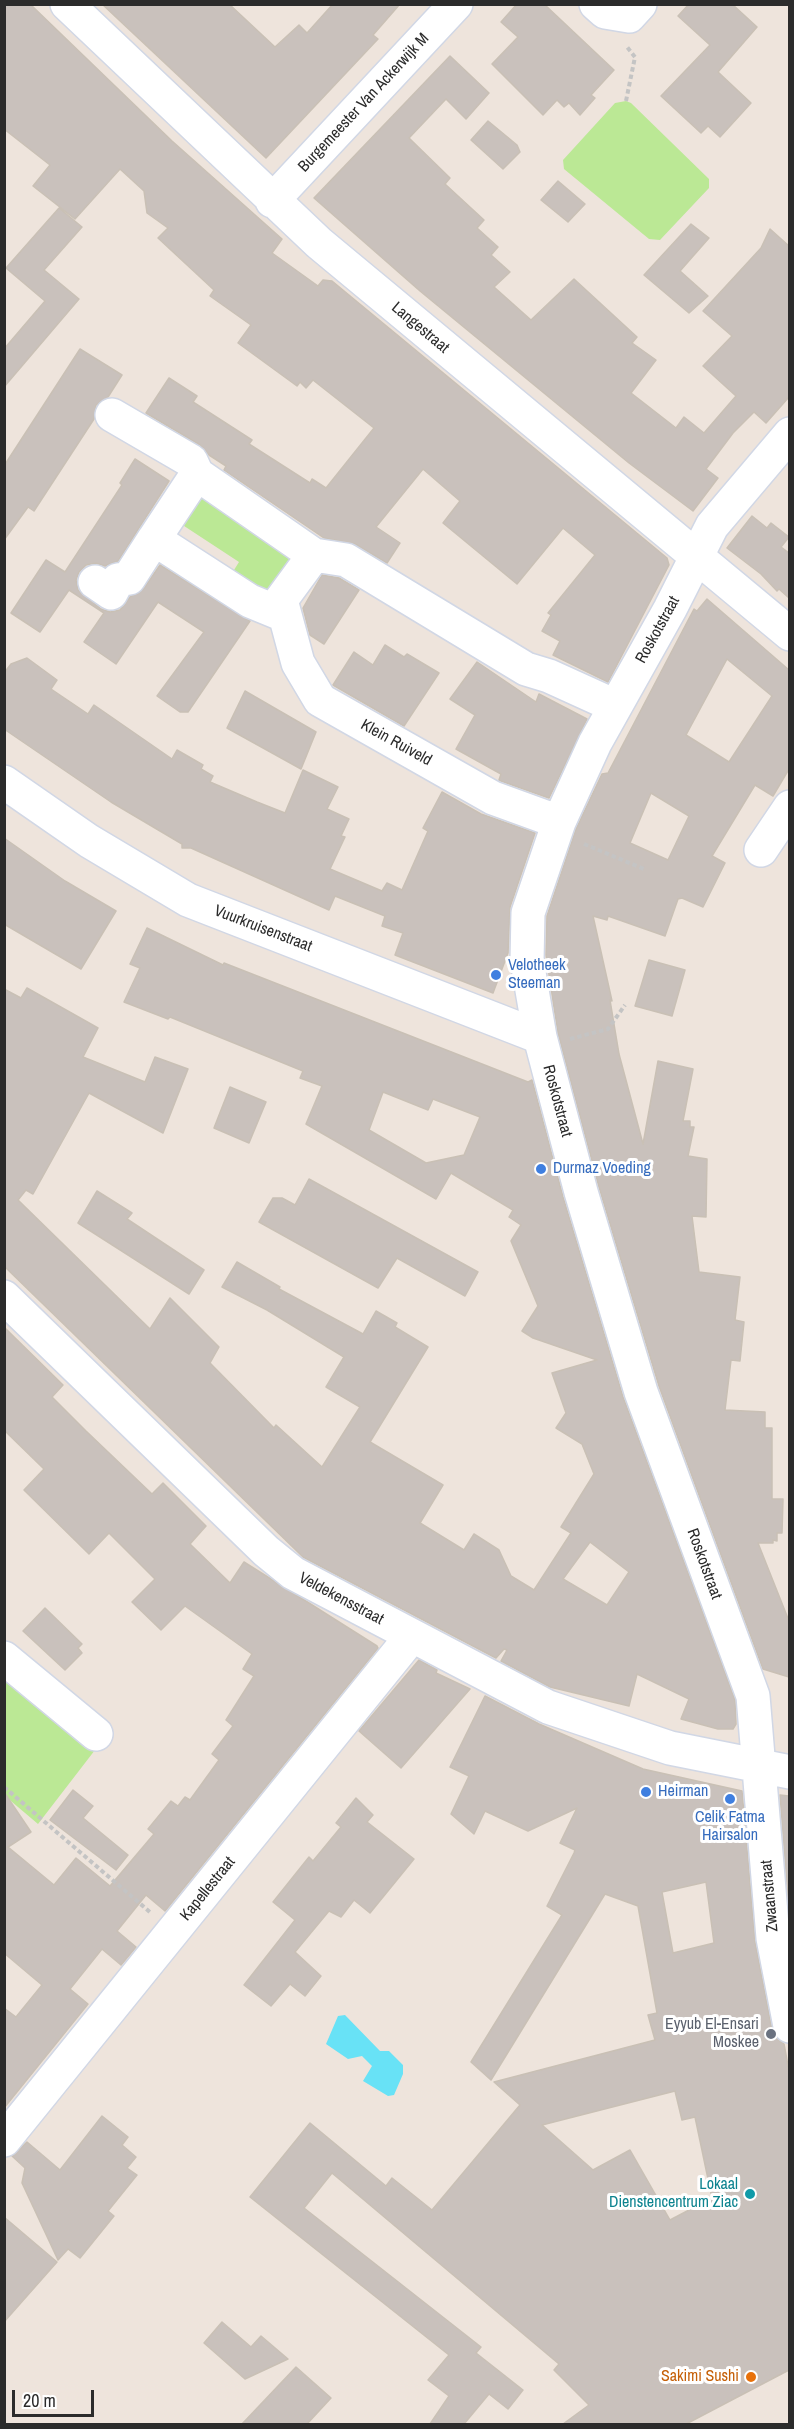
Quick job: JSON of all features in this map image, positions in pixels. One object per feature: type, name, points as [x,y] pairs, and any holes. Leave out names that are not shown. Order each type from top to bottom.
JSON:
[{"type":"street","name":"Langestraat","points":[[67,4],[272,201],[393,306],[789,634]]},
{"type":"street","name":"Burgemeester Van Ackerwijk M","points":[[272,201],[456,4]]},
{"type":"street","points":[[596,4],[605,12],[634,10]]},
{"type":"street","points":[[112,415],[190,461],[197,474],[314,555],[346,560],[525,669],[549,676],[615,706]]},
{"type":"street","name":"Roskotstraat","points":[[774,1769],[753,1696],[641,1392],[581,1192],[542,1041],[526,961],[528,913],[557,829],[615,706],[670,609],[712,526],[789,434]]},
{"type":"street","points":[[95,582],[111,592],[118,580],[129,578],[197,474]]},
{"type":"street","points":[[154,538],[250,601],[284,615]]},
{"type":"street","name":"Klein Ruiveld","points":[[314,555],[281,600],[298,663],[320,700],[493,798],[557,829]]},
{"type":"street","name":"Vuurkruisenstraat","points":[[4,782],[89,841],[188,900],[542,1041]]},
{"type":"street","points":[[761,850],[789,807]]},
{"type":"street","name":"Veldekensstraat","points":[[4,1297],[266,1551],[293,1573],[548,1707],[670,1748],[774,1769]]},
{"type":"street","name":"Kapellestraat","points":[[4,2140],[411,1637]]},
{"type":"street","points":[[4,1658],[96,1734]]},
{"type":"street","name":"Zwaanstraat","points":[[774,1769],[772,1938],[789,2026]]},
{"type":"path","points":[[626,101],[634,57],[621,39],[634,10]]},
{"type":"path","points":[[557,829],[570,839],[644,869]]},
{"type":"path","points":[[542,1041],[608,1029],[625,1005]]},
{"type":"path","points":[[4,1786],[173,1932]]},
{"type":"green space","points":[[626,101],[631,103],[709,179],[709,188],[660,240],[649,239],[564,169],[563,160],[615,103]]},
{"type":"green space","points":[[199,490],[295,557],[268,601],[194,555],[199,548],[234,570],[239,562],[178,522]]},
{"type":"green space","points":[[4,1676],[95,1750],[38,1824],[5,1796]]},
{"type":"water","points":[[345,2015],[380,2051],[389,2051],[403,2065],[403,2074],[394,2095],[388,2096],[363,2081],[372,2066],[362,2056],[348,2059],[326,2044],[338,2016]]},
{"type":"building","points":[[4,4],[30,4],[172,141],[282,239],[272,253],[318,286],[323,280],[332,281],[667,558],[669,565],[608,682],[553,655],[560,641],[542,631],[551,615],[548,613],[595,555],[563,528],[517,584],[443,523],[460,501],[423,469],[376,527],[400,543],[387,563],[355,544],[324,538],[224,470],[226,466],[209,455],[200,445],[146,413],[169,378],[197,396],[193,402],[252,440],[249,444],[310,483],[312,479],[326,488],[374,428],[313,380],[306,388],[300,382],[297,386],[238,343],[251,325],[210,296],[214,290],[158,238],[168,228],[147,213],[144,191],[120,169],[75,219],[33,186],[50,165],[4,129]]},
{"type":"building","points":[[102,4],[229,4],[275,47],[299,25],[307,33],[333,4],[400,4],[373,35],[378,39],[266,158]]},
{"type":"building","points":[[517,4],[544,4],[614,70],[591,95],[595,98],[580,115],[569,103],[564,107],[557,100],[543,115],[492,64],[518,37],[501,22]]},
{"type":"building","points":[[689,4],[732,4],[757,27],[718,72],[751,103],[720,137],[708,126],[701,133],[661,96],[710,45],[678,16]]},
{"type":"building","points":[[450,56],[489,93],[466,119],[446,99],[409,138],[450,178],[445,184],[484,220],[477,228],[498,247],[491,255],[510,272],[494,287],[531,320],[574,279],[637,337],[632,343],[656,360],[631,393],[676,428],[684,417],[704,433],[736,396],[703,366],[732,336],[703,311],[761,248],[770,229],[789,246],[789,397],[766,423],[754,412],[733,433],[706,469],[718,478],[693,511],[629,463],[420,291],[314,198]]},
{"type":"building","points":[[488,121],[517,145],[520,152],[503,169],[471,140]]},
{"type":"building","points":[[558,181],[585,204],[568,222],[541,200]]},
{"type":"building","points":[[59,208],[82,227],[44,270],[79,299],[4,387],[4,349],[45,301],[6,268]]},
{"type":"building","points":[[691,224],[709,238],[680,271],[708,296],[689,313],[644,275]]},
{"type":"building","points":[[80,349],[122,375],[108,397],[96,405],[94,419],[34,511],[28,507],[4,540],[4,466]]},
{"type":"building","points":[[135,459],[169,481],[118,561],[105,566],[96,563],[86,565],[79,572],[76,580],[78,590],[101,609],[110,612],[120,610],[130,597],[144,588],[160,565],[250,621],[188,712],[180,712],[157,696],[204,632],[158,602],[116,664],[84,642],[104,613],[69,590],[40,632],[11,613],[46,560],[65,572],[122,485],[120,483]]},
{"type":"building","points":[[752,516],[767,528],[771,523],[789,537],[781,547],[789,553],[789,598],[779,589],[777,591],[761,574],[727,548]]},
{"type":"building","points":[[322,575],[339,578],[359,590],[324,644],[310,635],[303,608]]},
{"type":"building","points":[[707,599],[789,670],[789,769],[773,796],[755,785],[712,856],[725,863],[703,907],[682,898],[678,899],[665,936],[608,916],[607,920],[593,916],[612,1001],[610,1000],[619,1054],[643,1144],[658,1061],[693,1069],[683,1121],[690,1121],[690,1127],[694,1127],[688,1156],[707,1159],[706,1217],[692,1216],[699,1272],[740,1277],[735,1320],[744,1322],[740,1361],[731,1360],[725,1410],[765,1412],[765,1428],[772,1428],[772,1499],[783,1499],[782,1533],[777,1533],[777,1541],[773,1540],[773,1543],[758,1543],[789,1621],[789,1677],[763,1669],[659,1386],[599,1187],[558,1033],[546,955],[547,916],[576,829],[602,774],[608,773],[694,609],[697,611]],"holes":[[[727,659],[772,696],[729,762],[686,735]],[[651,793],[689,816],[668,860],[630,843]]]},
{"type":"building","points":[[385,645],[404,657],[407,654],[439,673],[404,726],[333,685],[354,652],[373,665]]},
{"type":"building","points":[[27,658],[57,680],[51,689],[88,714],[94,705],[172,759],[177,750],[203,765],[201,769],[213,776],[210,782],[257,802],[285,813],[303,770],[338,787],[327,809],[349,819],[341,836],[345,837],[330,869],[382,891],[387,883],[402,890],[428,831],[423,828],[442,792],[481,814],[535,833],[510,907],[508,953],[493,993],[395,955],[403,933],[382,926],[385,916],[335,896],[329,910],[191,848],[182,848],[182,844],[111,802],[4,729],[4,673],[11,664]]},
{"type":"building","points":[[477,662],[536,702],[539,694],[587,719],[549,798],[499,780],[501,774],[456,749],[475,715],[450,699]]},
{"type":"building","points":[[245,691],[316,732],[301,769],[227,728]]},
{"type":"building","points":[[4,838],[65,881],[116,911],[81,969],[4,924]]},
{"type":"building","points":[[147,928],[223,965],[224,963],[528,1082],[532,1080],[563,1197],[623,1397],[735,1700],[736,1724],[733,1729],[718,1729],[681,1719],[689,1699],[637,1674],[629,1706],[550,1687],[501,1661],[507,1650],[504,1649],[496,1658],[303,1557],[4,1266],[4,989],[21,998],[27,988],[98,1028],[83,1057],[145,1082],[155,1057],[188,1069],[163,1133],[89,1093],[33,1194],[26,1190],[18,1200],[150,1329],[170,1298],[219,1347],[210,1363],[274,1428],[276,1425],[322,1467],[360,1407],[326,1387],[344,1357],[267,1310],[222,1287],[237,1262],[280,1287],[279,1289],[363,1334],[376,1311],[397,1323],[395,1327],[428,1347],[370,1442],[443,1485],[420,1523],[464,1550],[474,1534],[499,1550],[511,1576],[534,1590],[571,1533],[561,1527],[594,1474],[582,1444],[556,1428],[566,1413],[552,1373],[597,1360],[533,1338],[522,1331],[538,1306],[511,1241],[521,1225],[509,1217],[513,1210],[451,1173],[436,1199],[306,1124],[322,1086],[300,1078],[303,1071],[170,1017],[168,1019],[124,1002],[140,968],[130,964]],"holes":[[[383,1092],[428,1110],[433,1099],[480,1117],[464,1155],[426,1163],[369,1130]],[[590,1542],[629,1572],[607,1605],[563,1579]]]},
{"type":"building","points":[[649,960],[685,970],[672,1016],[635,1006]]},
{"type":"building","points":[[230,1087],[266,1102],[249,1143],[214,1128]]},
{"type":"building","points":[[309,1179],[478,1272],[465,1296],[397,1258],[378,1288],[259,1222],[273,1198],[282,1198],[295,1205]]},
{"type":"building","points":[[97,1191],[132,1213],[127,1219],[204,1270],[189,1294],[78,1223]]},
{"type":"building","points":[[4,1327],[63,1385],[52,1397],[86,1431],[152,1494],[163,1483],[206,1526],[190,1544],[230,1583],[244,1562],[378,1648],[165,1911],[146,1895],[117,1931],[136,1947],[121,1965],[102,1949],[70,1989],[88,2004],[4,2108],[4,2008],[16,2017],[42,1985],[4,1953],[4,1792],[31,1832],[8,1847],[54,1885],[76,1858],[110,1886],[154,1834],[148,1829],[171,1801],[178,1806],[185,1797],[190,1800],[219,1760],[212,1754],[233,1726],[226,1720],[254,1676],[243,1669],[252,1654],[185,1606],[161,1630],[132,1602],[155,1579],[109,1533],[89,1554],[24,1490],[44,1469],[4,1430]]},
{"type":"building","points":[[45,1608],[82,1644],[78,1648],[82,1653],[65,1670],[23,1631]]},
{"type":"building","points":[[419,1660],[437,1670],[436,1673],[470,1689],[401,1768],[359,1731]]},
{"type":"building","points":[[485,1696],[539,1724],[643,1769],[742,1791],[755,1942],[772,2030],[776,2038],[784,2044],[789,2071],[789,2370],[686,2424],[563,2424],[589,2405],[554,2370],[559,2364],[332,2173],[304,2208],[481,2347],[476,2353],[523,2390],[508,2409],[489,2394],[464,2424],[430,2424],[449,2396],[428,2380],[449,2355],[250,2197],[310,2123],[386,2186],[392,2178],[432,2210],[520,2105],[494,2082],[655,2040],[648,2015],[657,2013],[638,1906],[605,1894],[491,2080],[471,2062],[562,1915],[547,1906],[575,1850],[560,1843],[577,1808],[528,1831],[485,1811],[474,1834],[451,1814],[469,1776],[450,1767]],"holes":[[[706,1882],[714,1943],[673,1953],[662,1892]],[[675,2091],[682,2120],[695,2117],[712,2198],[670,2220],[630,2150],[593,2170],[542,2125]]]},
{"type":"building","points":[[73,1790],[93,1806],[83,1818],[128,1855],[116,1870],[50,1820]]},
{"type":"building","points":[[780,1795],[789,1796],[789,1910]]},
{"type":"building","points":[[356,1798],[373,1815],[367,1822],[414,1859],[370,1913],[354,1900],[341,1917],[329,1911],[295,1952],[321,1976],[305,1996],[290,1984],[271,2006],[244,1985],[295,1920],[273,1902],[309,1857],[313,1861],[341,1827],[336,1823]]},
{"type":"building","points":[[102,2116],[128,2137],[122,2145],[136,2157],[127,2168],[137,2175],[108,2211],[114,2216],[80,2258],[68,2249],[58,2260],[22,2183],[25,2168],[12,2156],[27,2142],[60,2170]]},
{"type":"building","points":[[4,2217],[57,2262],[4,2322]]},
{"type":"building","points":[[222,2322],[251,2347],[261,2336],[288,2359],[245,2379],[204,2343]]},
{"type":"building","points":[[296,2367],[331,2398],[307,2424],[242,2424]]},
{"type":"place","name":"Velotheek Steeman","points":[[496,975]]},
{"type":"place","name":"Durmaz Voeding","points":[[541,1169]]},
{"type":"place","name":"Heirman","points":[[646,1792]]},
{"type":"place","name":"Celik Fatma Hairsalon","points":[[730,1799]]},
{"type":"place","name":"Eyyub El-Ensari Moskee","points":[[771,2034]]},
{"type":"place","name":"Lokaal Dienstencentrum Ziac","points":[[750,2194]]},
{"type":"place","name":"Sakimi Sushi","points":[[751,2377]]}]
